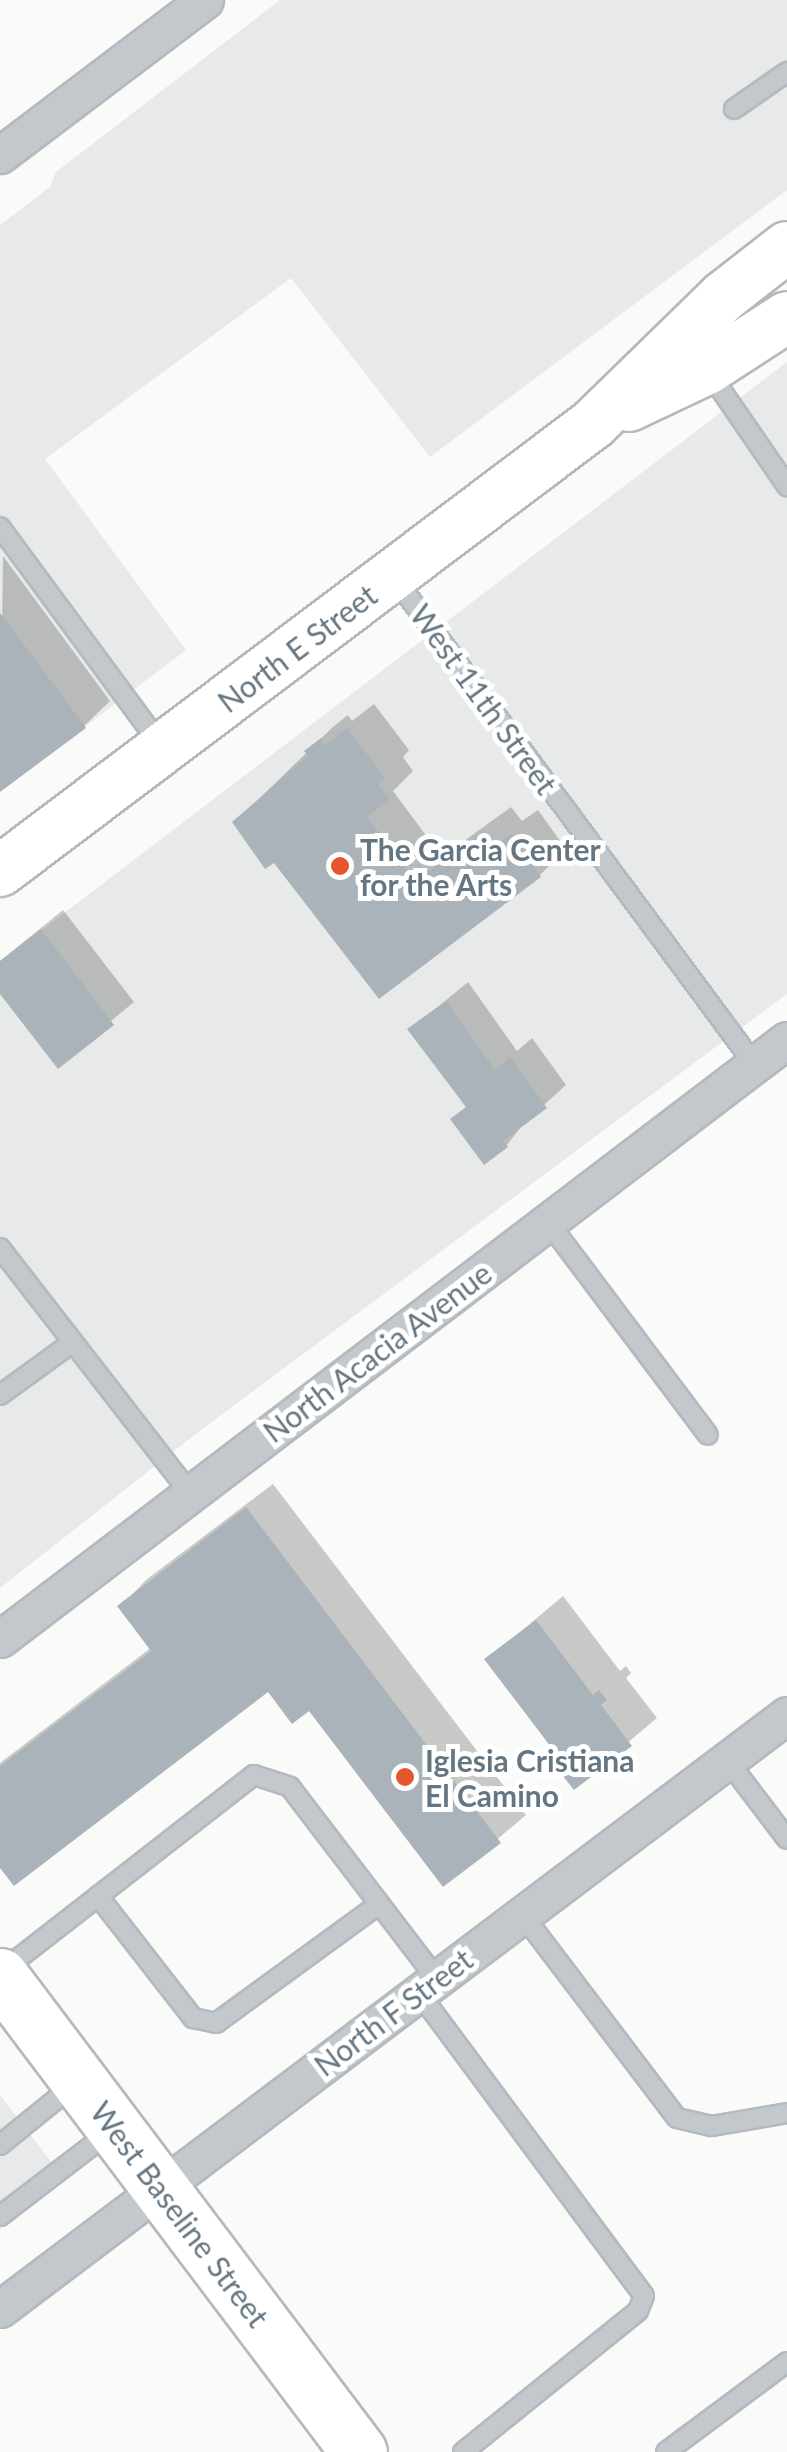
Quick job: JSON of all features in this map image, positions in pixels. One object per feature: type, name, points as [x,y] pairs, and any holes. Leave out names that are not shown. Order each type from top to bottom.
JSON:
[{"type":"main road","name":"North E Street","points":[[0,871],[593,424],[723,297],[787,247]]},
{"type":"main road","name":"North E Street","points":[[593,424],[707,369],[787,317]]},
{"type":"main road","name":"West Baseline Street","points":[[0,1974],[359,2452]]},
{"type":"street","points":[[0,154],[205,0]]},
{"type":"street","name":"North Acacia Avenue","points":[[0,1640],[787,1040]]},
{"type":"street","name":"North F Street","points":[[0,2309],[787,1715]]},
{"type":"lane","points":[[734,109],[787,72]]},
{"type":"lane","points":[[707,369],[787,486]]},
{"type":"lane","points":[[2,532],[163,748]]},
{"type":"lane","name":"West 11th Street","points":[[392,575],[754,1065]]},
{"type":"lane","points":[[548,1222],[708,1435]]},
{"type":"lane","points":[[2,1254],[191,1494]]},
{"type":"lane","points":[[0,1395],[73,1342]]},
{"type":"lane","points":[[727,1760],[787,1839]]},
{"type":"lane","points":[[0,1974],[254,1774],[290,1787],[379,1904],[428,1986],[644,2296],[638,2312],[463,2452]]},
{"type":"lane","points":[[98,1896],[193,2018],[216,2022],[379,1904]]},
{"type":"lane","points":[[522,1914],[677,2118],[711,2126],[787,2113]]},
{"type":"lane","points":[[0,2145],[80,2081]]},
{"type":"lane","points":[[0,2216],[116,2128]]},
{"type":"lane","points":[[666,2452],[787,2362]]},
{"type":"shaded area","points":[[280,0],[787,0],[787,190],[430,457],[291,278],[45,459],[186,650],[0,791],[0,225],[50,187],[56,172]]},
{"type":"shaded area","points":[[787,362],[787,994],[197,1433],[0,1588],[0,962]]},
{"type":"shaded area","points":[[0,2095],[65,2180],[0,2229]]},
{"type":"building","points":[[0,613],[86,728],[0,792]]},
{"type":"building","name":"The Garcia Center for the Arts","points":[[347,728],[385,778],[378,784],[389,799],[367,817],[415,881],[484,831],[495,845],[511,834],[541,877],[379,999],[274,863],[265,869],[232,822],[308,756],[304,751],[321,738],[325,745]]},
{"type":"building","points":[[41,929],[114,1025],[58,1069],[0,994],[0,961]]},
{"type":"building","points":[[446,1001],[495,1070],[510,1057],[547,1108],[503,1141],[508,1147],[484,1165],[450,1119],[466,1107],[407,1029]]},
{"type":"building","points":[[246,1507],[501,1843],[443,1887],[309,1711],[292,1724],[268,1692],[14,1886],[0,1868],[0,1766],[151,1651],[117,1606]]},
{"type":"building","points":[[536,1620],[593,1695],[599,1690],[607,1700],[601,1705],[632,1746],[574,1790],[547,1756],[554,1751],[484,1659]]},
{"type":"place","name":"The Garcia Center for the Arts","points":[[340,866]]},
{"type":"place","name":"Iglesia Cristiana El Camino","points":[[405,1777]]}]
